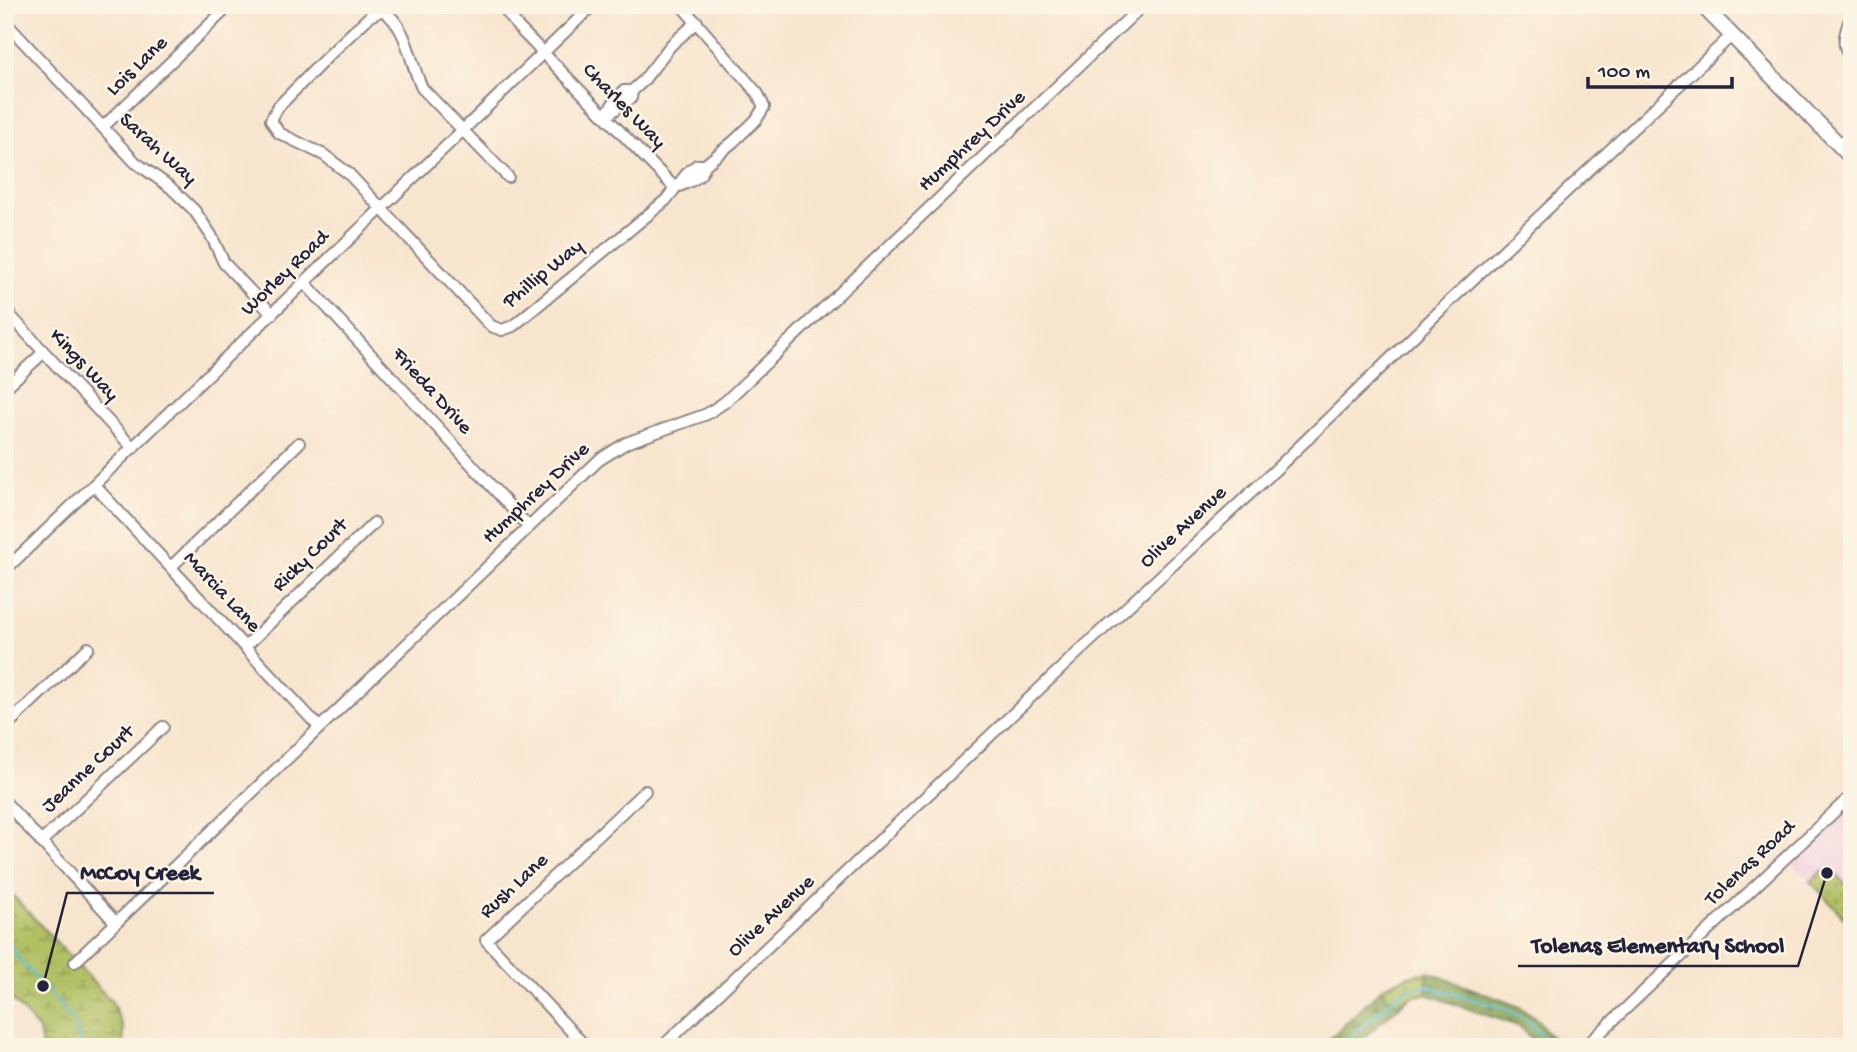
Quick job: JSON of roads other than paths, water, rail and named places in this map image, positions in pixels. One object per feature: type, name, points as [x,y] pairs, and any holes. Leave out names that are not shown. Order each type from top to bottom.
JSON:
[{"type":"main road","points":[[1702,5],[1852,158]]},
{"type":"street","name":"Lois Lane","points":[[103,127],[230,5]]},
{"type":"street","points":[[502,5],[518,27],[544,52]]},
{"type":"street","name":"Worley Road","points":[[5,570],[593,5]]},
{"type":"street","name":"Phillip Way","points":[[382,208],[491,326],[502,330],[513,326],[666,200],[688,172],[697,166],[705,165],[756,120],[764,107],[758,94],[681,5]]},
{"type":"street","name":"Humphrey Drive","points":[[75,962],[599,460],[634,439],[707,414],[725,402],[1143,5]]},
{"type":"street","points":[[382,208],[349,174],[324,155],[279,133],[271,120],[278,107],[370,16],[383,10],[393,18],[403,34],[422,88],[508,177]]},
{"type":"street","points":[[1850,19],[1844,45],[1852,59]]},
{"type":"street","name":"Sarah Way","points":[[5,22],[135,162],[170,187],[194,210],[211,235],[224,263],[272,314]]},
{"type":"street","points":[[606,116],[617,98],[624,91],[632,91],[671,45],[697,22]]},
{"type":"street","name":"Olive Avenue","points":[[662,1047],[1067,662],[1270,475],[1731,36]]},
{"type":"street","name":"Charles Way","points":[[544,52],[675,188]]},
{"type":"street","name":"Frieda Drive","points":[[305,283],[529,527]]},
{"type":"street","name":"Kings Way","points":[[5,310],[133,448]]},
{"type":"street","points":[[5,388],[44,352]]},
{"type":"street","points":[[171,567],[299,443]]},
{"type":"street","name":"Marcia Lane","points":[[94,485],[319,727]]},
{"type":"street","name":"Ricky Court","points":[[245,647],[374,523]]},
{"type":"street","points":[[5,727],[88,648]]},
{"type":"street","name":"Jeanne Court","points":[[41,842],[163,727]]},
{"type":"street","name":"Rush Lane","points":[[586,1047],[486,940],[645,791]]},
{"type":"street","name":"Tolenas Road","points":[[1585,1047],[1852,796]]},
{"type":"street","points":[[5,802],[116,923]]},
{"type":"waterway","points":[[5,937],[19,959],[74,1023],[82,1047]]},
{"type":"waterway","points":[[1339,1047],[1404,990],[1427,986],[1506,1009],[1529,1021],[1550,1047]]},
{"type":"place","name":"Tolenas Elementary School","points":[[1827,873]]},
{"type":"place","name":"McCoy Creek","points":[[43,986]]}]
